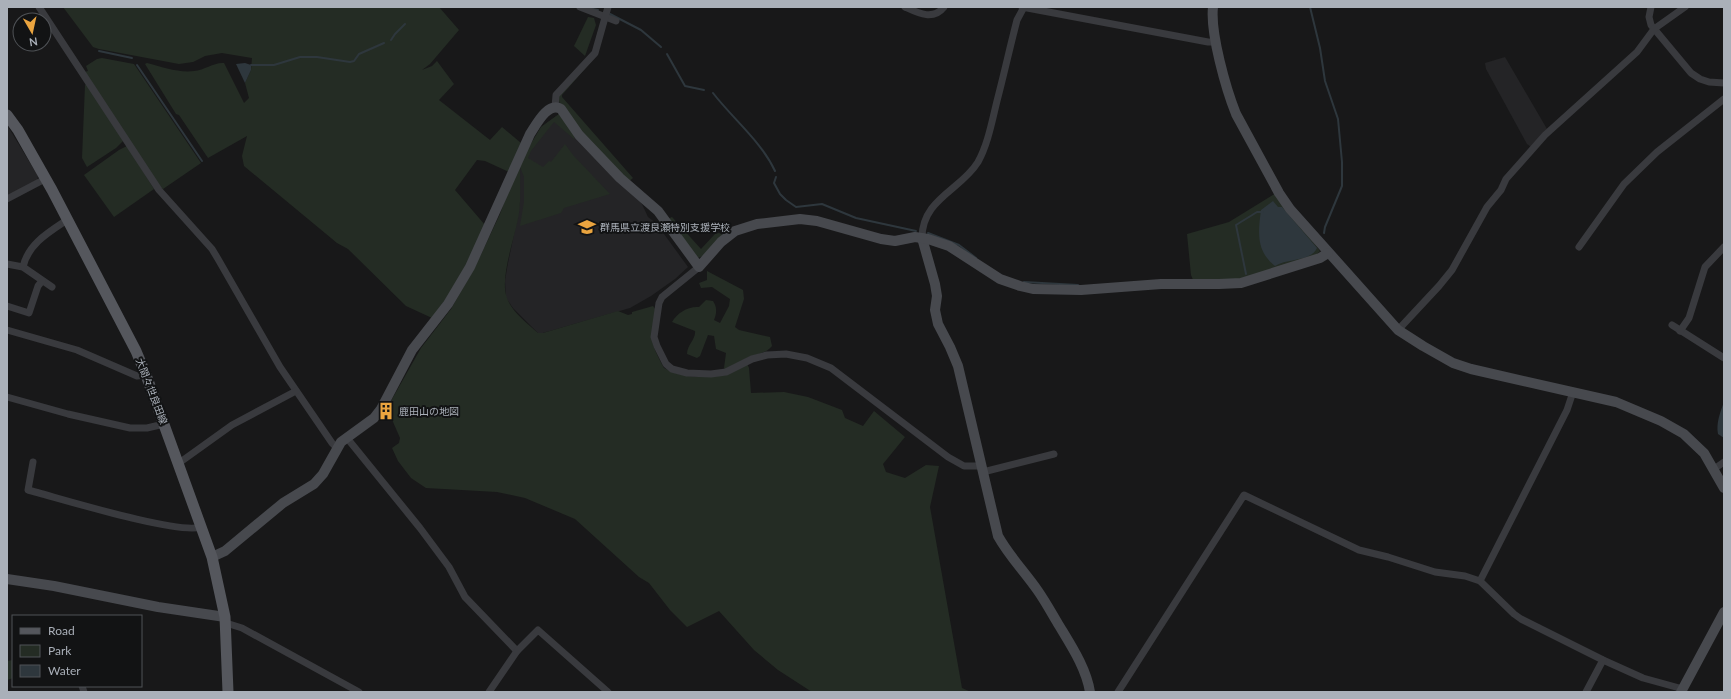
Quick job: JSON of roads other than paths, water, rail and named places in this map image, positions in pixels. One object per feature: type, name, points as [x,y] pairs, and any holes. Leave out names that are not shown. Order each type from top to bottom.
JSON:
[{"type":"main road","name":"大間々世良田線","points":[[7,115],[18,130],[67,220],[136,351],[146,375],[212,557],[226,620],[228,692]]},
{"type":"street","points":[[39,7],[159,190],[212,249],[280,366],[332,443],[337,448]]},
{"type":"street","points":[[580,7],[616,21]]},
{"type":"street","points":[[555,107],[556,95],[595,53],[608,7]]},
{"type":"street","points":[[905,7],[929,16],[939,12],[944,7]]},
{"type":"street","points":[[1090,692],[1088,680],[1083,667],[1058,622],[1039,591],[998,536],[958,366],[938,324],[935,310],[937,296],[922,238],[923,225],[930,211],[979,160],[992,123],[1017,20],[1023,7],[1208,42],[1216,42]]},
{"type":"street","points":[[1213,7],[1216,42],[1236,114],[1283,198],[1290,209],[1398,330],[1453,363],[1471,369],[1616,402],[1661,421],[1684,434],[1704,453],[1724,488]]},
{"type":"street","points":[[1651,7],[1649,18],[1651,25],[1691,73],[1700,79],[1710,82],[1724,83]]},
{"type":"street","points":[[1398,330],[1452,270],[1487,207],[1501,190],[1506,179],[1549,131],[1629,61],[1654,28],[1685,7]]},
{"type":"street","points":[[1579,247],[1624,184],[1657,152],[1724,98]]},
{"type":"street","points":[[555,107],[561,109],[579,135],[624,181],[658,211],[699,267]]},
{"type":"street","points":[[212,557],[225,551],[283,503],[314,484],[323,474],[337,448],[347,438],[374,418],[381,409],[412,350],[453,297],[478,252],[518,158],[530,134],[543,115],[555,107]]},
{"type":"street","points":[[7,199],[45,179]]},
{"type":"street","points":[[1054,454],[982,469],[964,466],[948,457],[831,368],[807,358],[786,354],[767,355],[752,359],[726,372],[711,374],[687,373],[672,369],[666,364],[655,341],[654,333],[659,303],[662,297],[699,267],[721,242],[735,231],[749,226],[792,219],[817,221],[864,235],[890,240],[922,238],[949,246],[1000,278],[1020,286],[1033,289],[1081,290],[1162,284],[1241,283],[1320,258],[1328,252]]},
{"type":"street","points":[[23,267],[27,255],[34,245],[67,220]]},
{"type":"street","points":[[1680,331],[1689,318],[1706,266],[1724,246]]},
{"type":"street","points":[[8,267],[23,267],[52,287]]},
{"type":"street","points":[[7,306],[29,313],[42,281]]},
{"type":"street","points":[[1672,325],[1724,358]]},
{"type":"street","points":[[7,330],[77,350],[137,376],[146,375]]},
{"type":"street","points":[[179,463],[226,429],[296,391]]},
{"type":"street","points":[[1480,581],[1567,410],[1573,392]]},
{"type":"street","points":[[7,397],[68,414],[130,428],[148,428],[164,424]]},
{"type":"street","points":[[347,438],[441,556],[460,585],[465,597],[517,651]]},
{"type":"street","points":[[33,462],[28,490],[159,524],[192,529],[201,527]]},
{"type":"street","points":[[1714,469],[1724,462]]},
{"type":"street","points":[[1118,692],[1244,495],[1358,550],[1395,559],[1436,572],[1465,576],[1480,581],[1514,614],[1603,660],[1643,678],[1682,690],[1724,612]]},
{"type":"street","points":[[7,580],[54,586],[226,620],[360,692]]},
{"type":"street","points":[[489,692],[517,651],[538,630],[608,692]]},
{"type":"street","points":[[1586,692],[1603,660]]},
{"type":"water","points":[[245,63],[251,65],[251,70],[245,83],[236,64]]},
{"type":"water","points":[[1273,201],[1278,207],[1282,207],[1317,248],[1310,256],[1275,266],[1264,254],[1261,247],[1259,233],[1261,210]]},
{"type":"water","points":[[1724,402],[1724,438],[1718,434],[1718,426]]},
{"type":"waterway","points":[[1310,7],[1320,48],[1325,81],[1338,119],[1342,162],[1342,186],[1325,227],[1324,233]]},
{"type":"waterway","points":[[593,9],[598,10]]},
{"type":"waterway","points":[[610,14],[641,30],[661,47]]},
{"type":"waterway","points":[[391,40],[405,24]]},
{"type":"waterway","points":[[251,65],[274,65],[300,57],[317,57],[350,62],[354,61],[359,54],[384,43]]},
{"type":"waterway","points":[[99,51],[132,58]]},
{"type":"waterway","points":[[667,54],[685,86],[704,90]]},
{"type":"waterway","points":[[137,65],[202,161]]},
{"type":"waterway","points":[[713,93],[755,140],[775,171]]},
{"type":"waterway","points":[[776,177],[774,183],[780,194],[796,207],[822,204],[856,218],[916,231]]},
{"type":"waterway","points":[[1246,274],[1236,225],[1257,212],[1263,212]]},
{"type":"waterway","points":[[928,233],[959,245],[976,258]]},
{"type":"waterway","points":[[1024,282],[1078,285]]},
{"type":"place","name":"群馬県立渡良瀬特別支援学校","points":[[587,227]]},
{"type":"place","name":"鹿田山の地図","points":[[386,411]]}]
